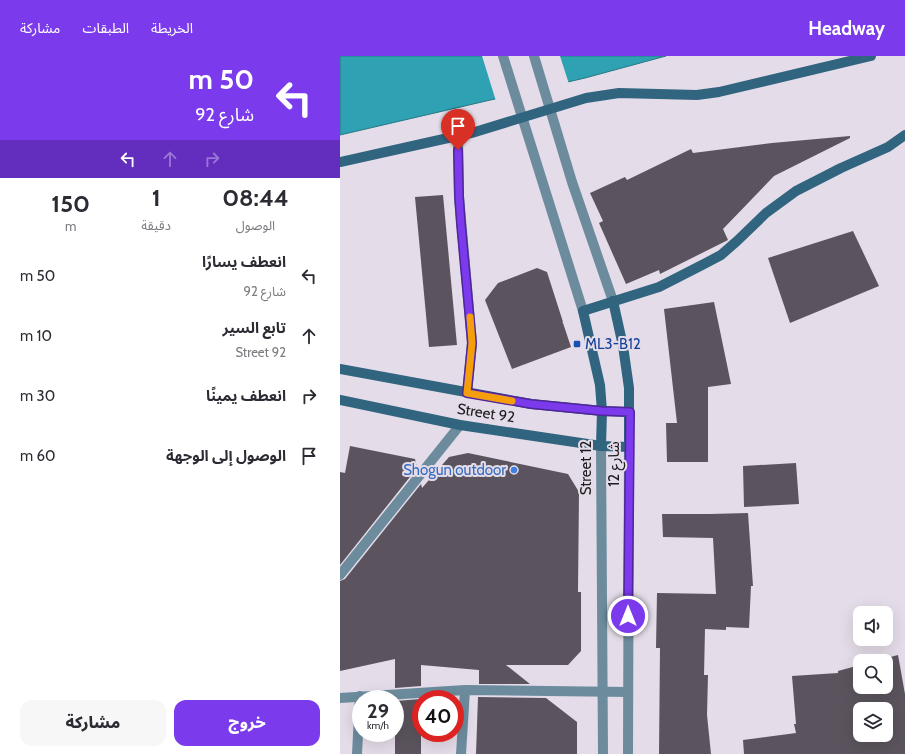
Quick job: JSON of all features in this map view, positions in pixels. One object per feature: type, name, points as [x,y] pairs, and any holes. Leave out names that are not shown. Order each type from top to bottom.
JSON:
[{"type":"main road","points":[[340,162],[474,132],[586,98],[619,93],[696,95],[719,92],[871,56]]},
{"type":"main road","points":[[583,311],[660,287],[721,255],[766,213],[796,191],[888,147],[905,135]]},
{"type":"main road","name":"شارع 12","points":[[613,301],[623,346],[629,388],[629,447]]},
{"type":"main road","name":"Street 12","points":[[583,311],[600,385],[602,411],[601,446]]},
{"type":"main road","name":"Street 92","points":[[340,369],[531,404],[602,411],[630,412]]},
{"type":"main road","name":"Street 92","points":[[340,400],[460,425],[601,446],[629,447]]},
{"type":"street","name":"Street 12","points":[[503,56],[583,311]]},
{"type":"street","name":"شارع 12","points":[[534,56],[572,182],[613,301]]},
{"type":"street","points":[[458,135],[459,196],[472,343],[467,393]]},
{"type":"street","points":[[340,575],[460,425]]},
{"type":"street","name":"Street 12","points":[[601,446],[603,754]]},
{"type":"street","name":"شارع 12","points":[[628,754],[629,447]]},
{"type":"street","points":[[462,754],[466,690]]},
{"type":"street","points":[[404,694],[466,690],[628,692]]},
{"type":"street","points":[[340,698],[352,697]]},
{"type":"street","points":[[358,742],[358,754]]},
{"type":"water","points":[[340,56],[666,56],[585,78],[340,135]]},
{"type":"pier","points":[[482,56],[560,56],[569,84],[496,101]]},
{"type":"building","points":[[850,136],[850,138],[774,176],[723,229],[728,240],[660,274],[659,270],[626,284],[599,223],[603,221],[590,193],[625,177],[627,180],[691,149],[693,153],[772,143]]},
{"type":"building","points":[[443,195],[457,345],[429,347],[415,197]]},
{"type":"building","points":[[853,231],[879,286],[790,323],[768,258]]},
{"type":"building","points":[[537,268],[547,272],[563,322],[562,323],[571,347],[512,369],[485,300],[498,283]]},
{"type":"building","points":[[714,302],[731,384],[708,387],[708,462],[667,462],[666,423],[677,423],[664,309]]},
{"type":"building","points":[[350,446],[415,459],[417,468],[340,565],[340,472],[345,473]]},
{"type":"building","points":[[468,453],[568,474],[579,492],[578,592],[581,592],[581,651],[568,665],[506,665],[530,684],[479,684],[479,670],[421,665],[421,686],[395,688],[395,659],[340,671],[340,581],[345,579],[421,484],[422,488],[449,457]]},
{"type":"building","points":[[796,463],[799,504],[744,507],[743,466]]},
{"type":"building","points":[[748,513],[753,586],[751,586],[749,628],[726,627],[726,630],[705,629],[704,675],[708,675],[707,715],[711,754],[659,754],[660,648],[656,648],[657,593],[716,594],[713,538],[663,537],[662,514]]},
{"type":"building","points":[[898,655],[905,694],[905,754],[744,754],[743,740],[796,733],[794,724],[796,724],[792,676],[838,673],[838,671],[853,667],[853,694],[893,694],[893,656]]},
{"type":"building","points":[[478,697],[546,698],[577,722],[577,754],[476,754]]},
{"type":"building","points":[[404,700],[412,700],[412,742],[421,742],[421,754],[395,754],[395,742],[404,742]]},
{"type":"slow traffic","points":[[470,317],[472,343],[467,393],[512,401]]},
{"type":"place","name":"ML3-B12","points":[[577,344]]},
{"type":"place","name":"Shogun outdoor","points":[[514,470]]},
{"type":"route","points":[[458,150],[461,224],[472,343],[467,393],[531,404],[602,411],[630,412],[628,616]]}]
